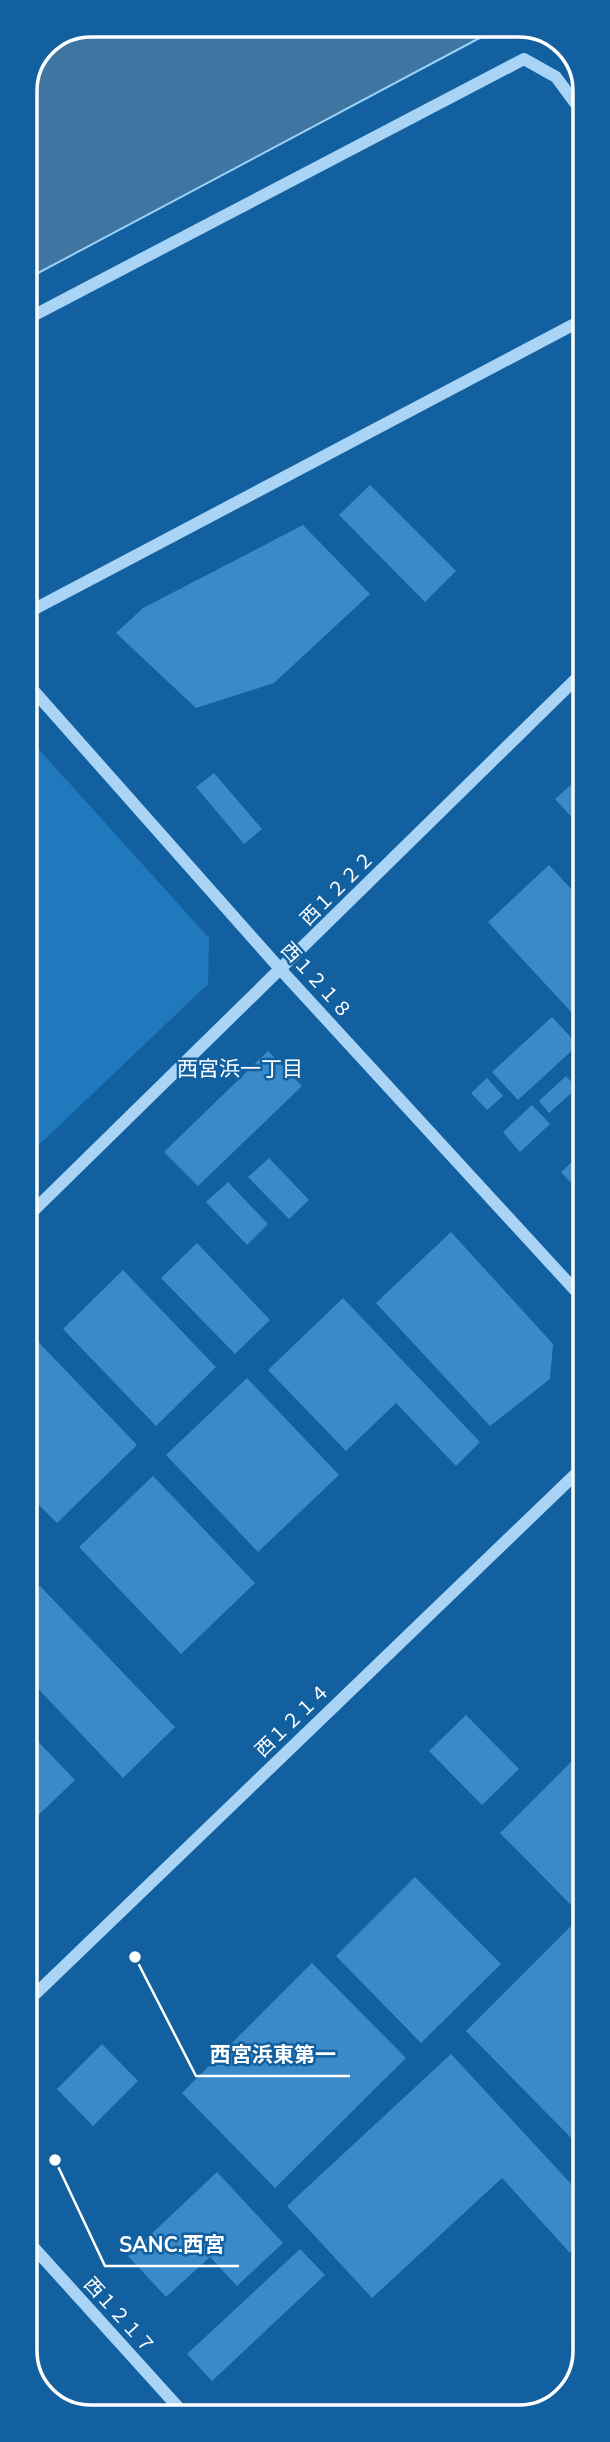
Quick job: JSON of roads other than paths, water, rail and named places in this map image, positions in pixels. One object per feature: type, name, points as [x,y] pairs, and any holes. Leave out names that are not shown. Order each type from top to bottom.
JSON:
[{"type":"street","points":[[37,314],[524,59],[556,77],[573,100]]},
{"type":"street","points":[[37,608],[573,325]]},
{"type":"street","name":"西１２２２","points":[[37,1207],[573,682]]},
{"type":"street","name":"西１２１８","points":[[37,695],[281,970],[573,1288]]},
{"type":"street","name":"西１２１４","points":[[37,1992],[573,1477]]},
{"type":"street","name":"西１２１７","points":[[37,2251],[176,2405]]},
{"type":"place","name":"西宮浜東第一","points":[[135,1957]]},
{"type":"place","name":"SANC.西宮","points":[[55,2160]]},
{"type":"district","name":"西宮浜一丁目","points":[[240,1069]]}]
